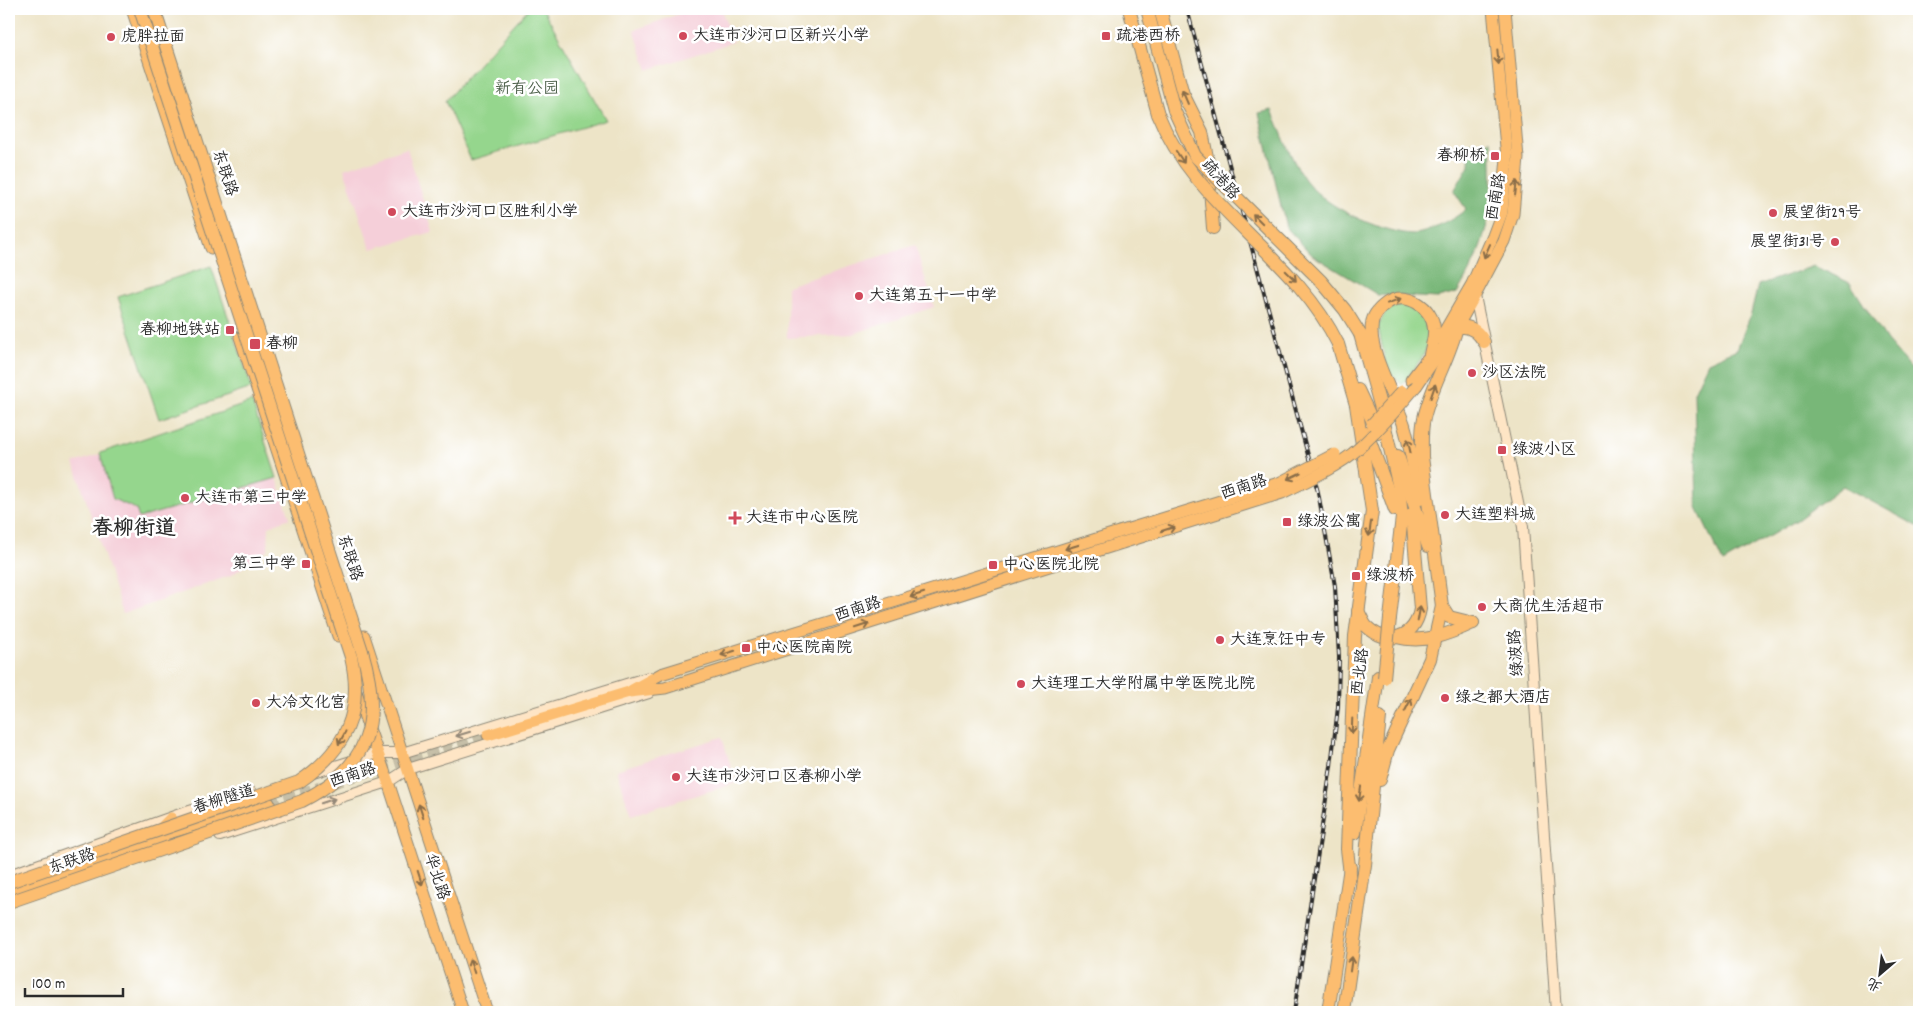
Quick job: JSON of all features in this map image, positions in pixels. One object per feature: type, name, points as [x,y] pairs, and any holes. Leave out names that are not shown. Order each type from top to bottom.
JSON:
[{"type":"highway","name":"东联路","points":[[9,882],[299,782],[326,761],[340,742],[349,721],[357,690],[351,657],[140,9]]},
{"type":"highway","name":"东联路","points":[[9,902],[302,801],[326,788],[346,770],[362,746],[370,720],[372,690],[364,660],[154,9]]},
{"type":"highway","name":"疏港路","points":[[1129,9],[1158,114],[1168,140],[1189,170],[1230,216],[1302,287],[1328,322],[1338,344]]},
{"type":"highway","points":[[1147,9],[1174,110],[1195,156],[1321,281],[1345,310],[1360,334],[1371,360],[1380,400],[1438,577]]},
{"type":"highway","points":[[1160,9],[1183,94],[1202,132],[1208,162],[1213,228]]},
{"type":"highway","points":[[1428,546],[1404,424],[1373,341],[1372,323],[1378,310],[1392,300],[1405,298],[1420,303],[1430,315],[1434,329],[1430,355]]},
{"type":"highway","points":[[1364,870],[1381,776],[1388,750],[1420,683],[1436,637],[1442,606],[1422,457],[1422,438],[1428,406],[1457,327],[1474,330],[1484,342]]},
{"type":"highway","name":"西北路","points":[[1360,334],[1380,405],[1399,488],[1402,517],[1387,618]]},
{"type":"highway","points":[[1338,344],[1356,405],[1395,510]]},
{"type":"highway","name":"西北路","points":[[1338,344],[1380,439],[1393,489],[1395,510],[1393,553],[1364,870],[1344,1012]]},
{"type":"highway","points":[[1350,874],[1347,849],[1355,636],[1372,511],[1356,405]]},
{"type":"highway","points":[[1396,638],[1408,632],[1417,623],[1420,609],[1412,516],[1413,498]]},
{"type":"highway","points":[[1358,611],[1366,625],[1386,636],[1416,641],[1436,637],[1473,623],[1448,617],[1442,606]]},
{"type":"highway","name":"西北路","points":[[1328,1012],[1381,677]]},
{"type":"main road","name":"华北路","points":[[132,9],[463,1012]]},
{"type":"main road","name":"华北路","points":[[160,9],[487,1012]]},
{"type":"main road","name":"西南路","points":[[9,875],[171,818],[377,754],[402,753],[661,674],[1282,492],[1306,482],[1358,450],[1394,413],[1472,284],[1494,236],[1502,212],[1507,158],[1493,9]]},
{"type":"main road","name":"西南路","points":[[1414,382],[1457,327],[1504,241],[1513,214],[1519,168],[1506,24],[1507,9]]},
{"type":"main road","name":"绿波路","points":[[1475,296],[1523,527],[1556,1012]]},
{"type":"main road","name":"西南路","points":[[9,909],[181,848],[388,782],[408,769],[665,688],[1120,538]]},
{"type":"main road","name":"西南路","points":[[629,692],[661,674]]},
{"type":"main road","name":"西南路","points":[[488,735],[629,692],[665,688]]},
{"type":"main road","name":"春柳隧道","points":[[153,841],[269,803]]},
{"type":"main road","points":[[134,865],[171,818]]},
{"type":"main road","points":[[9,895],[153,841]]},
{"type":"main road","points":[[9,888],[80,863],[153,841],[181,848]]},
{"type":"main road","points":[[56,858],[80,863]]},
{"type":"shaded area","name":"大连市沙河口区新兴小学","points":[[693,9],[721,9],[733,42],[648,70],[634,30]]},
{"type":"shaded area","name":"大连市沙河口区胜利小学","points":[[407,148],[433,232],[371,249],[344,169]]},
{"type":"shaded area","name":"大连第五十一中学","points":[[915,245],[934,307],[853,334],[787,338],[787,286]]},
{"type":"shaded area","name":"大连市第三中学","points":[[252,402],[290,518],[269,526],[268,549],[232,575],[123,614],[74,463]]},
{"type":"shaded area","name":"大连市沙河口区春柳小学","points":[[722,737],[736,783],[631,815],[616,770]]},
{"type":"green space","name":"新有公园","points":[[528,9],[543,9],[606,120],[471,160],[445,101]]},
{"type":"green space","points":[[1272,110],[1299,171],[1312,188],[1333,204],[1360,219],[1403,233],[1415,234],[1427,231],[1449,221],[1466,209],[1454,191],[1469,165],[1470,143],[1491,141],[1492,183],[1488,220],[1477,255],[1457,293],[1438,298],[1378,295],[1312,255],[1286,227],[1259,113]]},
{"type":"green space","points":[[211,266],[252,388],[159,419],[118,297]]},
{"type":"green space","points":[[1814,266],[1850,283],[1887,341],[1919,378],[1919,527],[1843,486],[1797,520],[1723,563],[1697,508],[1694,392],[1708,362],[1737,349],[1751,314],[1758,285]]},
{"type":"green space","points":[[1405,304],[1416,308],[1420,312],[1426,320],[1431,337],[1423,356],[1402,385],[1394,376],[1388,375],[1378,326],[1388,310],[1394,306]]},
{"type":"green space","points":[[252,402],[277,478],[139,518],[136,509],[113,499],[100,453]]},
{"type":"tunnel","points":[[269,803],[488,735]]},
{"type":"railway","points":[[1187,9],[1318,492],[1335,586],[1339,657],[1338,707],[1294,1012]]},
{"type":"place","name":"大连市沙河口区新兴小学","points":[[683,36]]},
{"type":"place","name":"疏港西桥","points":[[1106,36]]},
{"type":"place","name":"虎胖拉面","points":[[111,37]]},
{"type":"place","name":"春柳桥","points":[[1495,156]]},
{"type":"place","name":"大连市沙河口区胜利小学","points":[[392,212]]},
{"type":"place","name":"展望街29号","points":[[1773,213]]},
{"type":"place","name":"展望街31号","points":[[1835,242]]},
{"type":"place","name":"大连第五十一中学","points":[[859,296]]},
{"type":"place","name":"春柳地铁站","points":[[230,330]]},
{"type":"place","name":"春柳","points":[[255,344]]},
{"type":"place","name":"沙区法院","points":[[1472,373]]},
{"type":"place","name":"绿波小区","points":[[1502,450]]},
{"type":"place","name":"大连市第三中学","points":[[185,498]]},
{"type":"place","name":"大连塑料城","points":[[1445,515]]},
{"type":"place","name":"大连市中心医院","points":[[735,518]]},
{"type":"place","name":"绿波公寓","points":[[1287,522]]},
{"type":"place","name":"第三中学","points":[[306,564]]},
{"type":"place","name":"中心医院北院","points":[[993,565]]},
{"type":"place","name":"绿波桥","points":[[1356,576]]},
{"type":"place","name":"大商优生活超市","points":[[1482,607]]},
{"type":"place","name":"大连烹饪中专","points":[[1220,640]]},
{"type":"place","name":"中心医院南院","points":[[746,648]]},
{"type":"place","name":"大连理工大学附属中学医院北院","points":[[1021,684]]},
{"type":"place","name":"绿之都大酒店","points":[[1445,698]]},
{"type":"place","name":"大冷文化宫","points":[[256,703]]},
{"type":"place","name":"大连市沙河口区春柳小学","points":[[676,777]]},
{"type":"district","name":"春柳街道","points":[[134,530]]}]
